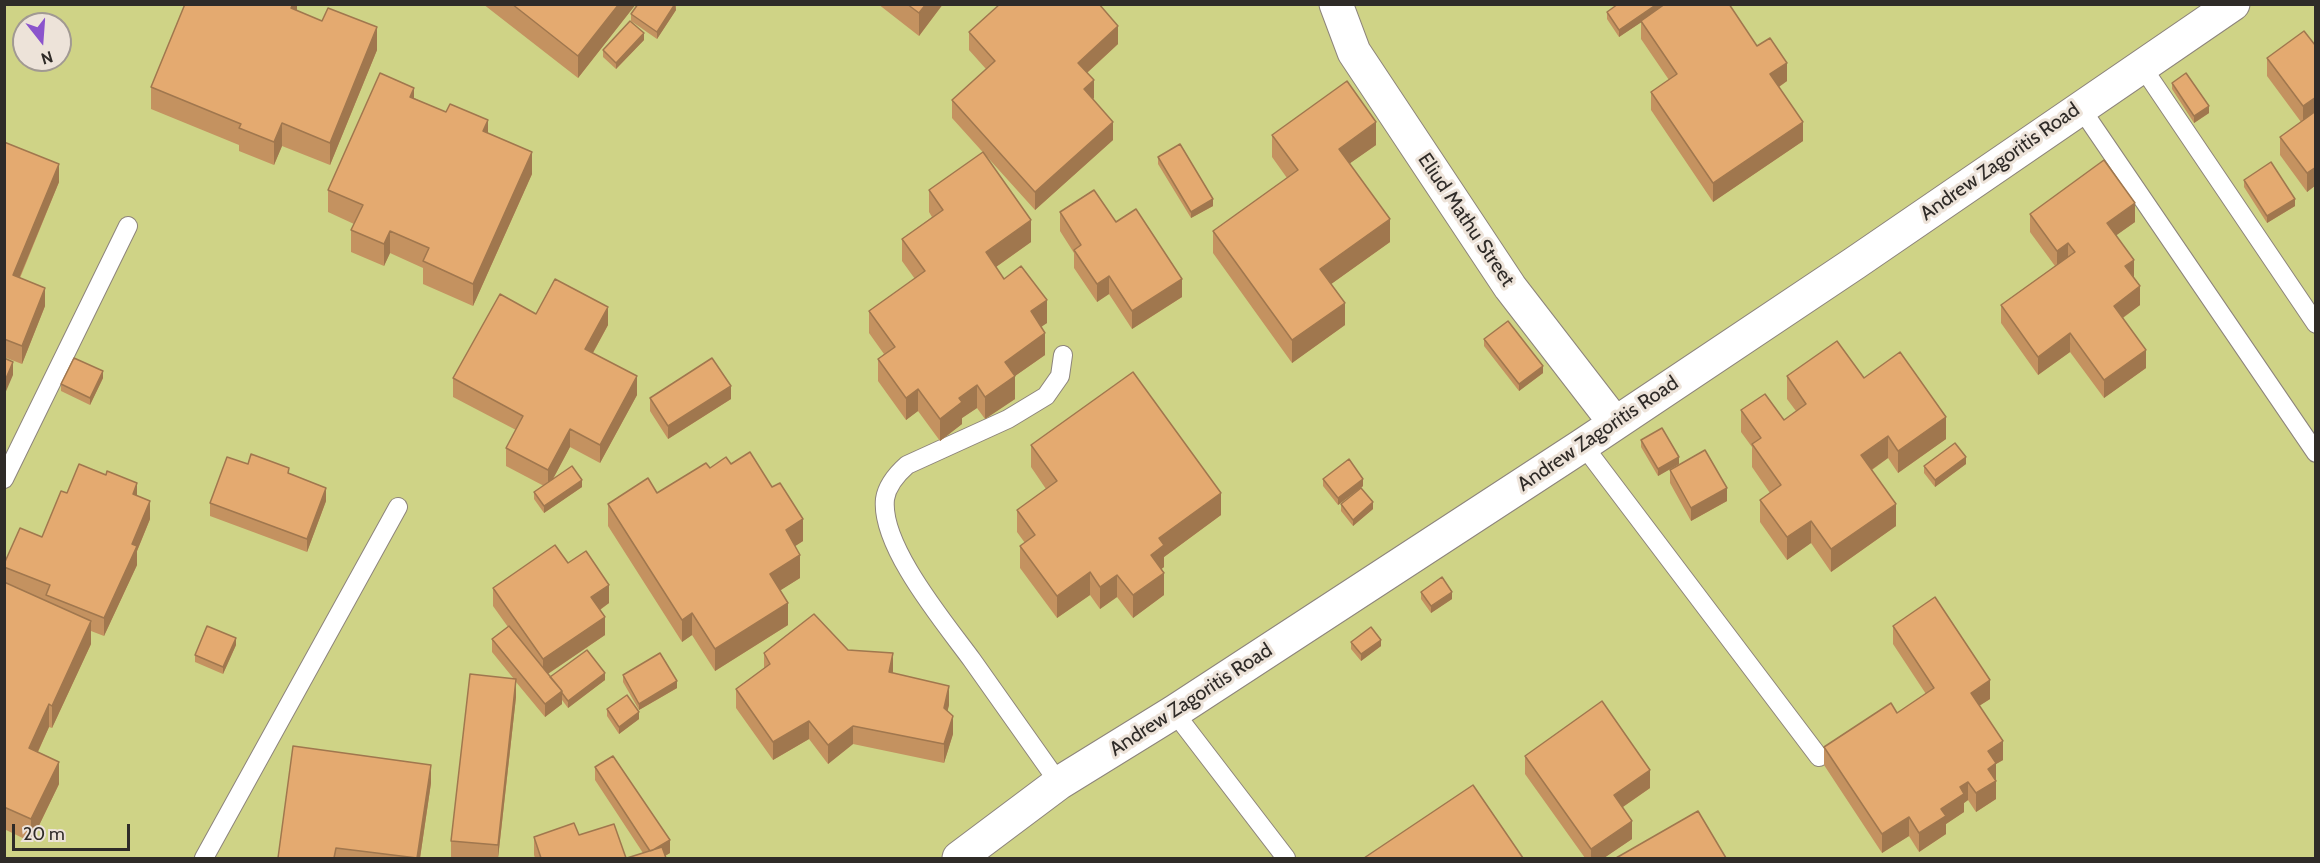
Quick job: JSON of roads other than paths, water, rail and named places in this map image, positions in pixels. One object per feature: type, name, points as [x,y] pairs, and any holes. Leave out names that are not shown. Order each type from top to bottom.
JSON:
[{"type":"street","name":"Eliud Mathu Street","points":[[1336,4],[1354,52],[1510,288],[1615,423]]},
{"type":"street","name":"Andrew Zagoritis Road","points":[[959,858],[1059,783],[1174,712],[1583,445],[1855,263],[2233,4]]},
{"type":"lane","points":[[2141,65],[2316,324]]},
{"type":"lane","points":[[2080,107],[2316,453]]},
{"type":"lane","points":[[4,479],[128,226]]},
{"type":"lane","points":[[1059,783],[969,656],[937,615],[915,580],[890,533],[885,497],[897,474],[907,465],[1008,419],[1046,396],[1060,376],[1063,355]]},
{"type":"lane","points":[[1583,445],[1818,757]]},
{"type":"lane","points":[[204,858],[398,507]]},
{"type":"lane","points":[[1174,712],[1286,858]]}]
